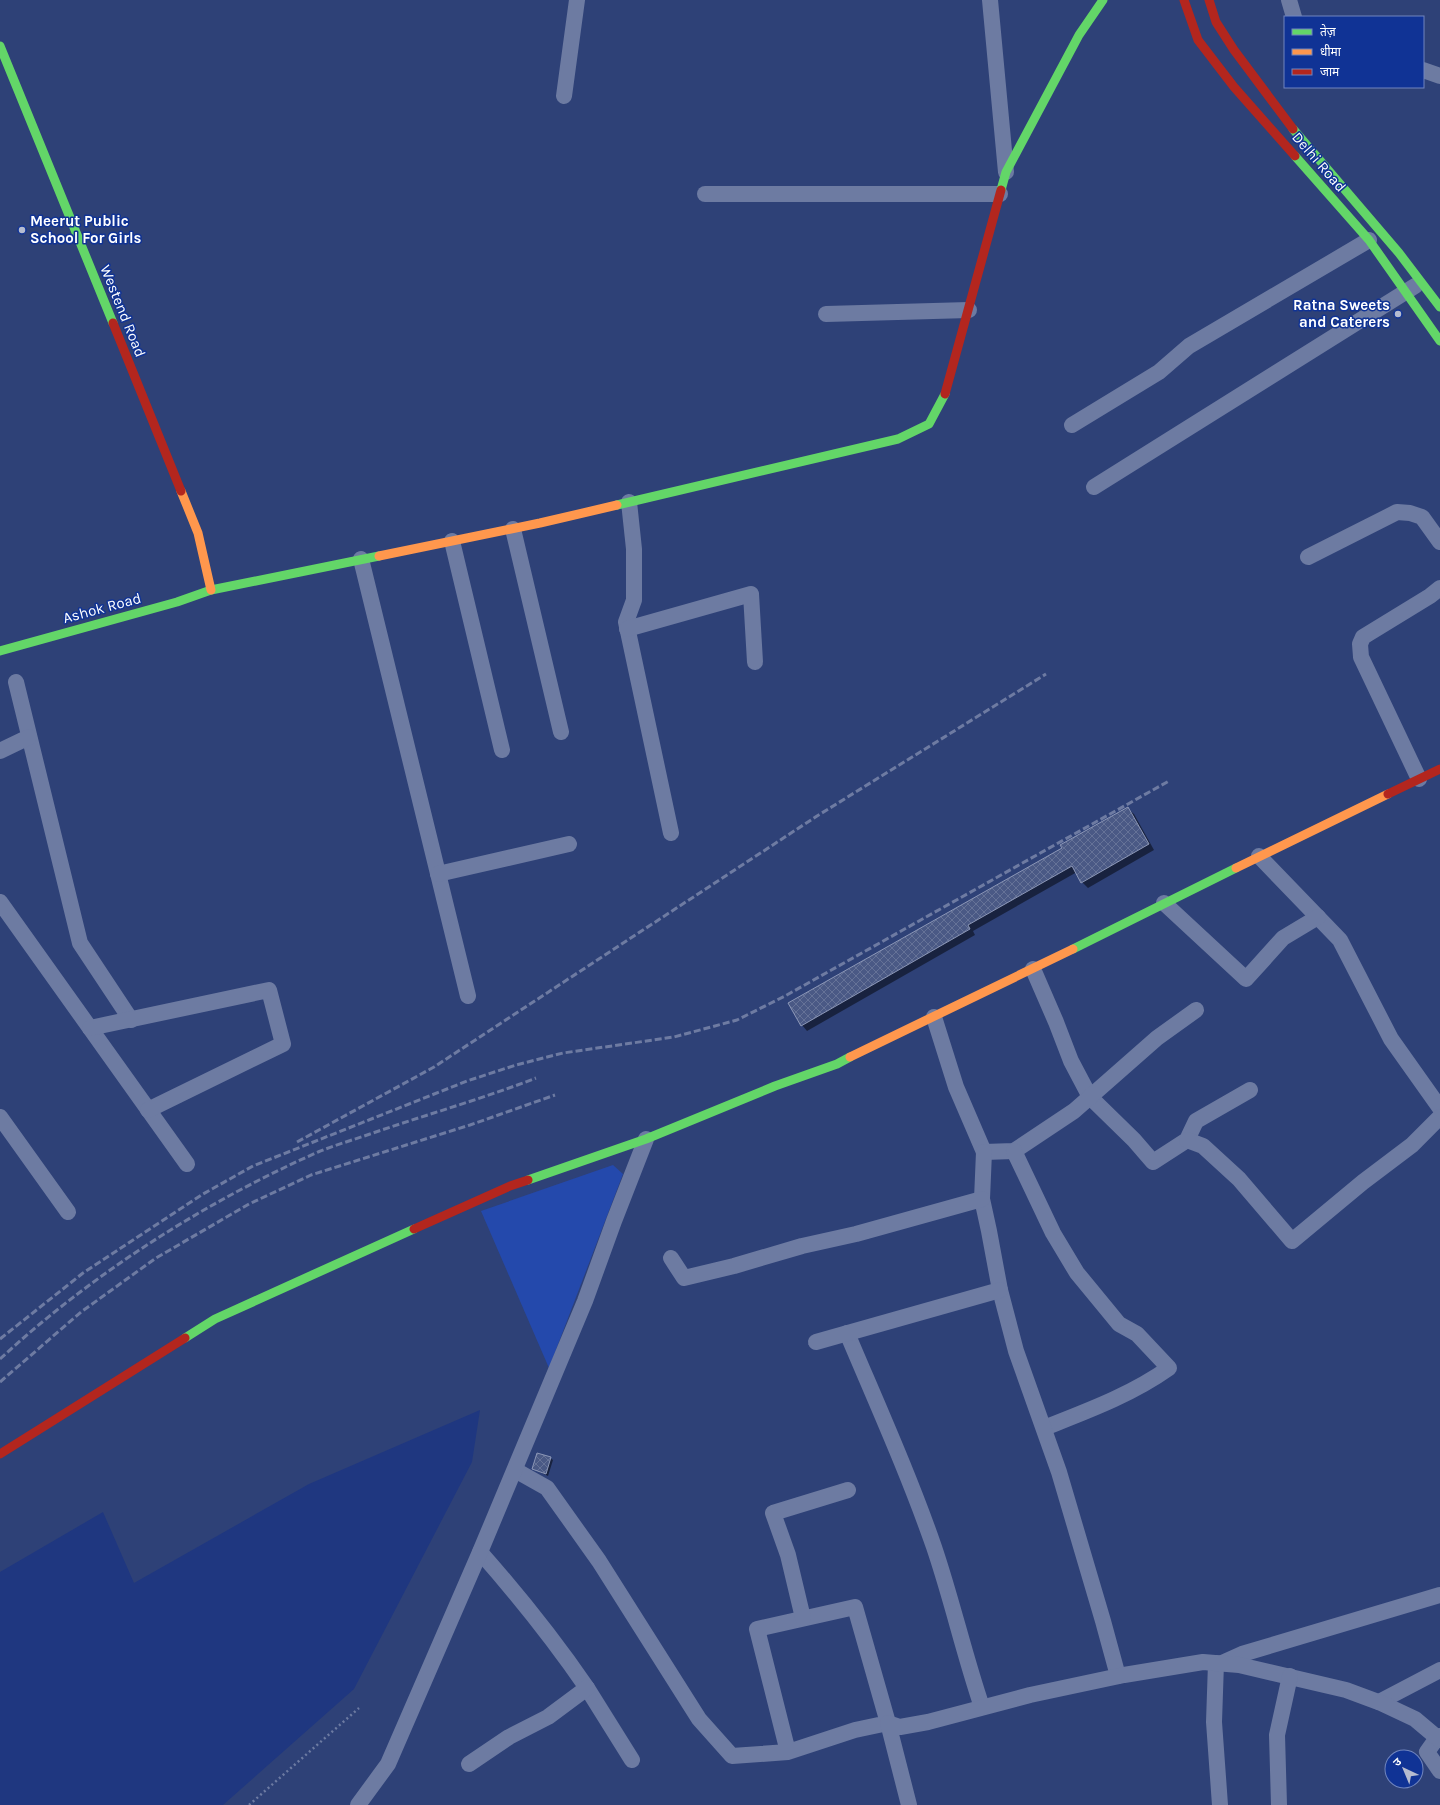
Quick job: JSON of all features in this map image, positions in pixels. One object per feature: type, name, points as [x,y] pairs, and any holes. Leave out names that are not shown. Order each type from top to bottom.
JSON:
[{"type":"street","points":[[564,96],[577,0]]},
{"type":"street","points":[[990,0],[1006,172]]},
{"type":"street","name":"Ashok Road","points":[[0,651],[177,602],[211,590],[513,529],[898,439],[929,424],[946,393],[1006,172],[1079,35],[1103,0]]},
{"type":"street","name":"Delhi Road","points":[[1184,0],[1198,40],[1207,52],[1234,87],[1369,240],[1408,292],[1440,341]]},
{"type":"street","points":[[1210,0],[1216,22],[1234,50],[1291,126],[1399,253],[1440,307]]},
{"type":"street","points":[[1289,0],[1294,16]]},
{"type":"street","name":"Westend Road","points":[[0,46],[198,533],[211,590]]},
{"type":"street","points":[[1424,70],[1440,76]]},
{"type":"street","points":[[705,194],[1000,194]]},
{"type":"street","points":[[1072,424],[1159,372],[1189,346],[1369,240]]},
{"type":"street","points":[[1094,487],[1408,292],[1421,281]]},
{"type":"street","points":[[826,314],[969,310]]},
{"type":"street","points":[[629,502],[634,549],[634,600],[626,622],[672,833]]},
{"type":"street","points":[[1308,557],[1396,512],[1410,513],[1422,517],[1440,542]]},
{"type":"street","points":[[513,529],[561,732]]},
{"type":"street","points":[[452,541],[502,750]]},
{"type":"street","points":[[361,559],[468,996]]},
{"type":"street","points":[[1419,779],[1361,657],[1360,644],[1363,637],[1430,596],[1440,588]]},
{"type":"street","points":[[627,629],[751,594],[755,662]]},
{"type":"street","points":[[16,682],[80,943],[131,1020]]},
{"type":"street","points":[[0,751],[29,737]]},
{"type":"street","points":[[0,1454],[215,1319],[510,1186],[646,1139],[775,1086],[837,1064],[1033,969],[1259,856],[1440,769]]},
{"type":"street","points":[[438,874],[569,844]]},
{"type":"street","points":[[1259,856],[1340,940],[1391,1039],[1440,1108]]},
{"type":"street","points":[[0,902],[187,1164]]},
{"type":"street","points":[[1164,903],[1246,979],[1283,938],[1318,917]]},
{"type":"street","points":[[1033,969],[1071,1060],[1090,1097],[1134,1140],[1153,1162],[1187,1140],[1196,1121],[1250,1090]]},
{"type":"street","points":[[90,1028],[269,990],[283,1044],[148,1110]]},
{"type":"street","points":[[984,1152],[1014,1151],[1074,1111],[1158,1038],[1196,1010]]},
{"type":"street","points":[[934,1017],[956,1087],[984,1152],[982,1199],[1000,1290],[1016,1351],[1061,1479],[1118,1676]]},
{"type":"street","points":[[1187,1140],[1204,1146],[1239,1179],[1292,1241],[1362,1182],[1412,1145],[1440,1116]]},
{"type":"street","points":[[0,1117],[68,1212]]},
{"type":"street","points":[[358,1805],[388,1764],[480,1552],[585,1301],[646,1139]]},
{"type":"street","points":[[1014,1151],[1053,1233],[1078,1273],[1119,1324],[1137,1334],[1169,1368],[1152,1379],[1105,1404],[1044,1428]]},
{"type":"street","points":[[671,1258],[684,1278],[734,1266],[802,1246],[863,1232],[982,1199]]},
{"type":"street","points":[[816,1342],[1000,1290]]},
{"type":"street","points":[[848,1333],[912,1488],[934,1548],[966,1659],[982,1707]]},
{"type":"street","points":[[515,1470],[547,1488],[599,1561],[699,1719],[732,1756],[788,1752],[855,1730],[888,1723],[900,1727],[928,1722],[1030,1695],[1118,1676],[1203,1662],[1239,1665],[1290,1676],[1346,1690],[1379,1702],[1415,1720],[1439,1738],[1427,1752],[1440,1771]]},
{"type":"street","points":[[803,1618],[788,1555],[773,1513],[848,1490]]},
{"type":"street","points":[[480,1552],[527,1608],[587,1688],[632,1760]]},
{"type":"street","points":[[1219,1663],[1242,1654],[1440,1595]]},
{"type":"street","points":[[788,1752],[757,1629],[856,1607],[909,1805]]},
{"type":"street","points":[[1219,1663],[1214,1722],[1220,1805]]},
{"type":"street","points":[[1379,1702],[1440,1670]]},
{"type":"street","points":[[1279,1805],[1277,1735],[1290,1676]]},
{"type":"street","points":[[469,1764],[509,1738],[548,1717],[587,1688]]},
{"type":"path","points":[[249,1805],[359,1708]]},
{"type":"shaded area","points":[[613,1165],[623,1174],[549,1368],[481,1211]]},
{"type":"shaded area","points":[[480,1410],[472,1462],[354,1689],[223,1805],[0,1805],[0,1572],[103,1512],[134,1583],[309,1484]]},
{"type":"building","points":[[1128,807],[1149,844],[1081,883],[1072,866],[968,925],[970,929],[801,1026],[788,1003],[1062,848],[1060,845]]},
{"type":"building","points":[[537,1453],[551,1457],[546,1474],[532,1469]]},
{"type":"railway","points":[[297,1142],[434,1067],[817,816],[1046,674]]},
{"type":"railway","points":[[0,1339],[83,1273],[203,1194],[253,1166],[467,1081],[516,1065],[563,1053],[674,1037],[737,1020],[785,996],[1169,781]]},
{"type":"railway","points":[[0,1359],[72,1298],[111,1270],[191,1217],[233,1194],[324,1149],[495,1093],[536,1078]]},
{"type":"railway","points":[[0,1382],[81,1312],[156,1258],[249,1204],[311,1175],[470,1125],[555,1095]]},
{"type":"traffic: fast","points":[[1001,190],[1006,172],[1079,35],[1103,0]]},
{"type":"traffic: fast","points":[[0,46],[113,323]]},
{"type":"traffic: fast","points":[[1293,129],[1399,253],[1440,307]]},
{"type":"traffic: fast","points":[[1295,156],[1369,240],[1440,341]]},
{"type":"traffic: fast","points":[[617,505],[898,439],[929,424],[945,394]]},
{"type":"traffic: fast","points":[[0,651],[177,602],[211,590],[379,556]]},
{"type":"traffic: fast","points":[[1073,949],[1236,868]]},
{"type":"traffic: fast","points":[[528,1180],[646,1139],[775,1086],[837,1064],[850,1057]]},
{"type":"traffic: fast","points":[[185,1338],[215,1319],[414,1229]]},
{"type":"traffic: slow","points":[[181,491],[198,533],[211,590]]},
{"type":"traffic: slow","points":[[379,556],[540,523],[617,505]]},
{"type":"traffic: slow","points":[[1236,868],[1388,794]]},
{"type":"traffic: slow","points":[[850,1057],[1073,949]]},
{"type":"traffic: jam","points":[[1184,0],[1198,40],[1234,87],[1295,156]]},
{"type":"traffic: jam","points":[[1209,0],[1216,22],[1234,50],[1293,129]]},
{"type":"traffic: jam","points":[[945,394],[1001,190]]},
{"type":"traffic: jam","points":[[113,323],[181,491]]},
{"type":"traffic: jam","points":[[1388,794],[1440,769]]},
{"type":"traffic: jam","points":[[414,1229],[510,1186],[528,1180]]},
{"type":"traffic: jam","points":[[0,1454],[185,1338]]},
{"type":"place","name":"Meerut Public School For Girls","points":[[22,230]]},
{"type":"place","name":"Ratna Sweets and Caterers","points":[[1398,314]]}]
